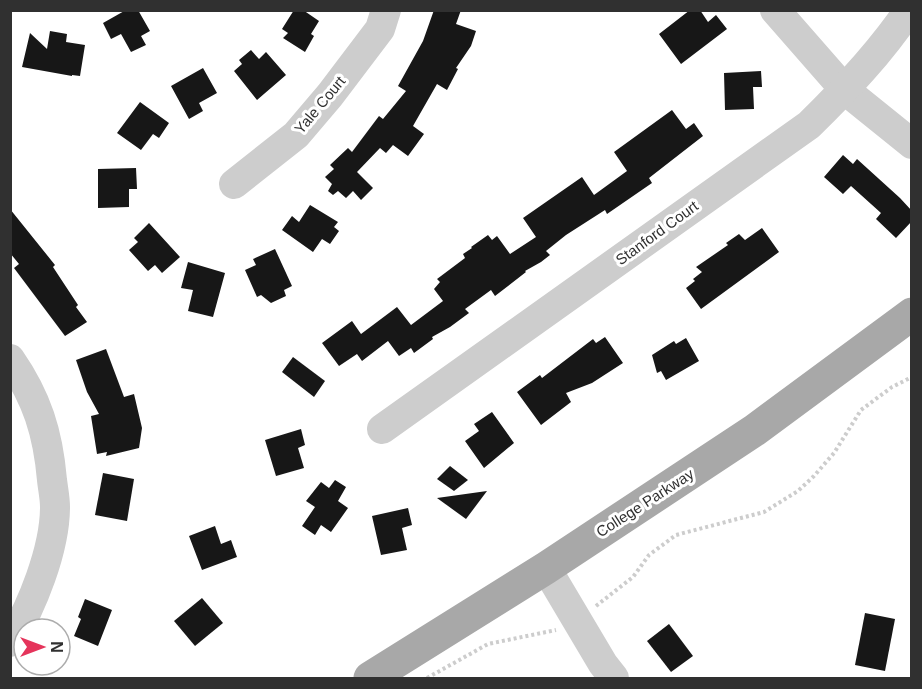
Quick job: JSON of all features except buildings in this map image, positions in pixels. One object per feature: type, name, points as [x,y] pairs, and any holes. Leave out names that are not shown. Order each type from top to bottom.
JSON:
[{"type":"main road","name":"College Parkway","points":[[370,678],[546,568],[755,430],[912,314]]},
{"type":"street","name":"Yale Court","points":[[234,184],[296,135],[330,95],[380,29],[386,10]]},
{"type":"street","points":[[775,10],[845,90],[912,144]]},
{"type":"street","name":"Stanford Court","points":[[382,429],[809,125],[845,90],[888,41],[909,10]]},
{"type":"street","points":[[10,359],[23,377],[38,407],[49,446],[55,508],[48,555],[25,618],[10,642]]},
{"type":"street","points":[[546,568],[603,664],[614,678]]},
{"type":"path","points":[[593,608],[633,577],[649,555],[676,535],[764,512],[790,496],[814,476],[834,453],[861,410],[892,387],[912,377]]},
{"type":"path","points":[[427,678],[488,644],[558,628]]}]
